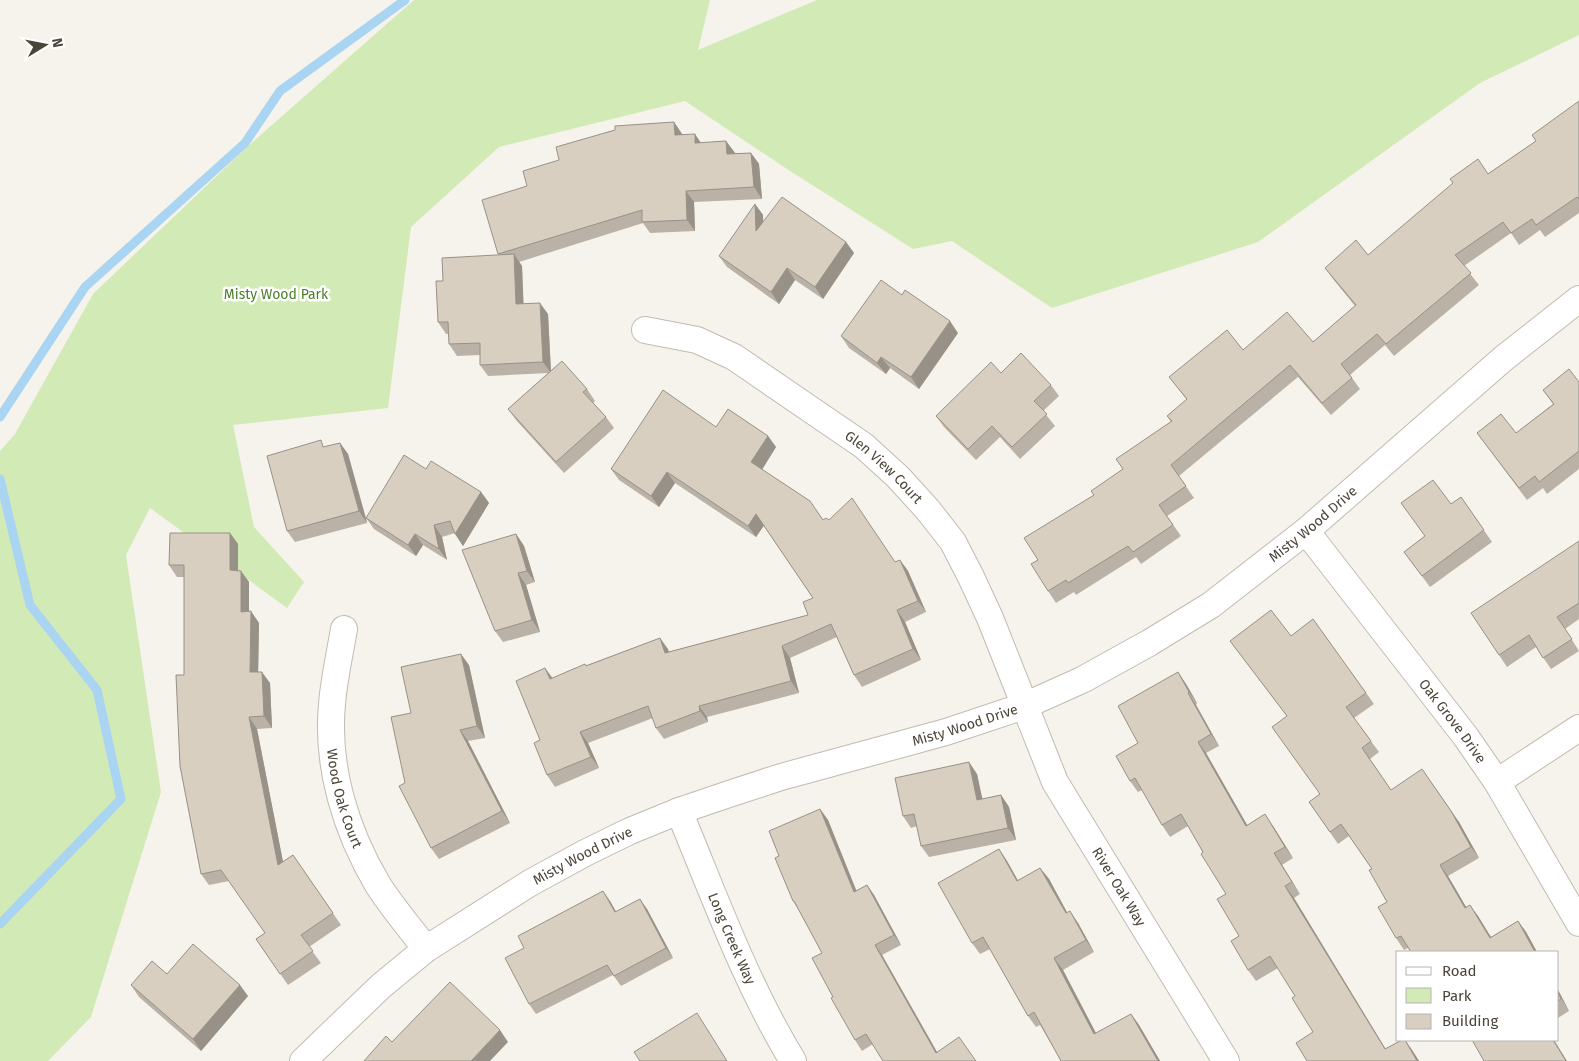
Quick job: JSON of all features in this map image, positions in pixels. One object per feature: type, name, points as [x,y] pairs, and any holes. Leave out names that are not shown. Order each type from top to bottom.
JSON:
[{"type":"street","name":"Misty Wood Drive","points":[[303,1061],[381,986],[426,949],[530,883],[585,853],[679,810],[780,777],[946,732],[1024,706],[1082,680],[1172,628],[1219,599],[1306,531],[1504,358],[1579,299]]},
{"type":"street","name":"Glen View Court","points":[[645,330],[697,340],[734,357],[864,446],[898,477],[928,510],[952,542],[990,618],[1024,706]]},
{"type":"street","name":"Oak Grove Drive","points":[[1306,531],[1466,737],[1497,782],[1579,923]]},
{"type":"street","name":"Wood Oak Court","points":[[344,629],[331,704],[332,753],[340,798],[357,845],[379,886],[426,949]]},
{"type":"street","name":"River Oak Way","points":[[1024,706],[1055,782],[1226,1061]]},
{"type":"street","points":[[1497,782],[1579,728]]},
{"type":"street","name":"Long Creek Way","points":[[679,810],[741,962],[775,1032],[793,1061]]},
{"type":"green space","name":"Misty Wood Park","points":[[414,0],[710,0],[698,50],[817,0],[1579,0],[1579,35],[1480,83],[1258,242],[1052,308],[952,241],[913,249],[787,169],[685,101],[499,147],[411,227],[388,408],[233,425],[254,527],[304,582],[287,608],[150,508],[126,555],[161,792],[91,1017],[48,1061],[0,1061],[0,451],[15,434],[93,294],[247,147]]},
{"type":"building","points":[[1579,101],[1579,199],[1577,197],[1536,225],[1532,219],[1511,233],[1503,222],[1455,255],[1471,273],[1386,344],[1377,334],[1341,364],[1352,378],[1322,403],[1290,365],[1171,465],[1186,486],[1159,505],[1173,525],[1133,552],[1128,546],[1068,583],[1066,580],[1048,591],[1031,564],[1038,560],[1024,538],[1094,495],[1091,491],[1123,469],[1116,459],[1172,421],[1167,416],[1187,399],[1169,377],[1227,330],[1243,350],[1287,312],[1313,342],[1356,305],[1325,268],[1356,240],[1368,255],[1453,183],[1450,179],[1478,159],[1488,174],[1536,141],[1532,135]]},
{"type":"building","points":[[674,122],[675,135],[695,134],[695,143],[726,141],[727,154],[751,153],[754,187],[686,191],[687,220],[642,222],[642,210],[498,254],[482,200],[527,186],[523,171],[559,160],[556,147],[615,130],[615,126]]},
{"type":"building","points":[[782,197],[846,242],[815,287],[787,268],[771,292],[719,256],[755,204],[756,231]]},
{"type":"building","points":[[514,254],[516,304],[540,303],[543,362],[480,365],[480,343],[449,344],[448,322],[438,322],[436,281],[443,281],[442,258]]},
{"type":"building","points":[[881,280],[902,295],[905,290],[950,321],[911,377],[881,357],[877,363],[841,336]]},
{"type":"building","points":[[1021,353],[1051,385],[1034,401],[1047,414],[1012,447],[992,426],[968,449],[936,416],[991,362],[1001,373]]},
{"type":"building","points":[[562,361],[587,389],[583,392],[606,417],[556,462],[508,409]]},
{"type":"building","points":[[1569,369],[1579,382],[1579,451],[1539,482],[1535,476],[1519,488],[1477,433],[1501,414],[1516,433],[1554,404],[1543,390]]},
{"type":"building","points":[[663,390],[716,427],[728,409],[768,436],[751,462],[810,501],[823,520],[826,518],[829,520],[852,498],[895,562],[900,560],[918,601],[897,610],[913,649],[854,675],[831,624],[782,646],[791,681],[699,706],[700,711],[656,728],[648,706],[580,732],[591,757],[547,775],[534,743],[540,740],[516,681],[545,668],[550,679],[585,664],[586,666],[660,638],[665,653],[808,615],[803,602],[813,598],[756,514],[748,526],[667,472],[651,496],[611,469]]},
{"type":"building","points":[[321,440],[323,447],[340,443],[359,511],[287,531],[267,456]]},
{"type":"building","points":[[404,455],[426,469],[431,461],[481,492],[455,534],[450,521],[434,525],[439,549],[415,534],[408,545],[366,518]]},
{"type":"building","points":[[1433,480],[1451,504],[1461,497],[1484,530],[1422,576],[1404,552],[1425,536],[1401,503]]},
{"type":"building","points":[[170,533],[230,533],[230,570],[241,571],[241,612],[251,611],[250,672],[262,672],[264,716],[249,717],[278,865],[293,855],[333,913],[301,935],[313,951],[280,974],[256,939],[265,933],[221,870],[201,874],[180,766],[176,675],[184,675],[184,565],[169,565]]},
{"type":"building","points":[[516,534],[527,571],[518,573],[532,620],[495,631],[462,550]]},
{"type":"building","points":[[1579,541],[1579,603],[1557,617],[1572,639],[1543,658],[1529,635],[1499,655],[1471,613]]},
{"type":"building","points":[[1271,610],[1291,636],[1313,619],[1366,693],[1346,707],[1371,741],[1362,748],[1391,790],[1422,769],[1451,811],[1471,847],[1440,865],[1465,908],[1470,905],[1490,938],[1518,921],[1534,951],[1410,951],[1401,936],[1396,938],[1378,907],[1387,902],[1369,870],[1372,869],[1341,824],[1330,832],[1309,802],[1320,794],[1272,727],[1287,716],[1230,641]]},
{"type":"building","points":[[461,654],[477,726],[460,730],[502,811],[431,848],[399,786],[405,783],[391,717],[411,713],[401,667]]},
{"type":"building","points":[[1178,672],[1211,734],[1198,742],[1246,826],[1265,814],[1285,847],[1274,853],[1292,882],[1285,886],[1385,1049],[1400,1041],[1406,1041],[1417,1061],[1307,1061],[1296,1043],[1313,1032],[1292,998],[1295,996],[1270,956],[1248,970],[1231,941],[1239,936],[1217,899],[1226,894],[1201,854],[1203,852],[1181,814],[1162,825],[1135,778],[1130,781],[1116,756],[1138,743],[1118,706]]},
{"type":"building","points":[[969,762],[977,800],[1001,795],[1008,828],[921,846],[914,814],[903,816],[895,778]]},
{"type":"building","points":[[820,809],[854,892],[867,885],[894,935],[875,945],[936,1053],[959,1037],[976,1061],[883,1061],[866,1034],[855,1040],[831,998],[833,997],[812,958],[822,953],[793,901],[775,858],[779,856],[769,831]]},
{"type":"building","points":[[999,849],[1017,881],[1040,868],[1066,913],[1070,911],[1086,940],[1054,958],[1094,1034],[1131,1014],[1158,1061],[1061,1061],[1034,1012],[1028,1016],[983,937],[972,943],[938,883]]},
{"type":"building","points":[[603,891],[615,912],[640,899],[666,948],[614,976],[607,965],[529,1004],[505,958],[524,948],[518,936]]},
{"type":"building","points":[[193,944],[240,985],[193,1039],[131,985],[152,961],[167,974]]},
{"type":"building","points":[[450,982],[500,1030],[471,1061],[364,1061],[386,1036],[392,1042]]},
{"type":"building","points":[[697,1013],[727,1061],[640,1061],[634,1052]]},
{"type":"building","points":[[1473,1041],[1554,1041],[1566,1061],[1484,1061]]},
{"type":"waterway","points":[[0,417],[85,287],[245,143],[280,91],[405,0]]},
{"type":"waterway","points":[[0,479],[30,605],[97,690],[121,799],[0,924]]}]
